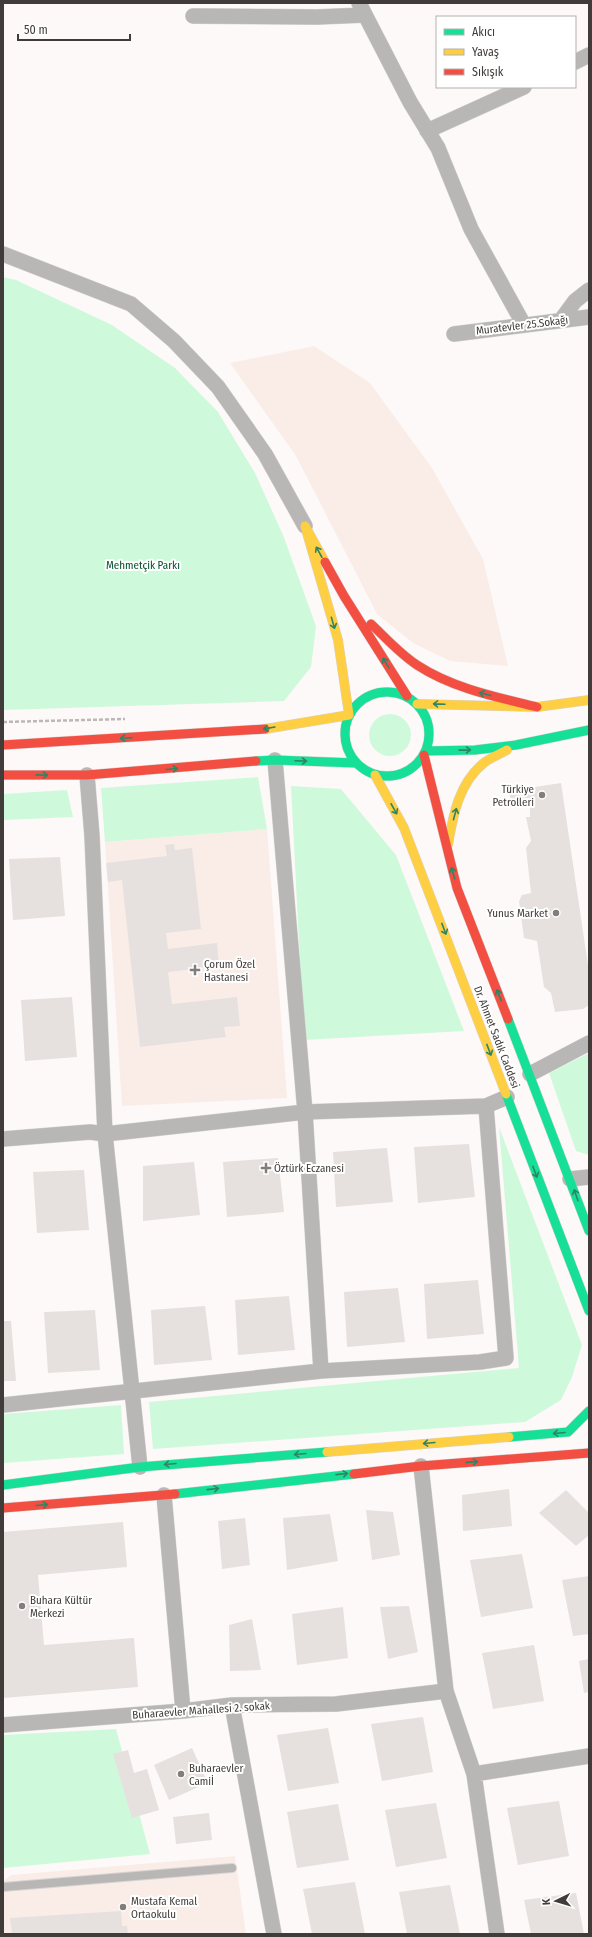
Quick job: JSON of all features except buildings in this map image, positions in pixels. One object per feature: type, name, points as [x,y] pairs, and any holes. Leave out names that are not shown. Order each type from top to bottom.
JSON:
[{"type":"street","points":[[193,16],[317,17],[362,9],[410,102],[438,148],[471,229],[524,325]]},
{"type":"street","points":[[576,62],[589,55]]},
{"type":"street","points":[[427,131],[522,88]]},
{"type":"street","points":[[3,254],[131,304],[174,341],[218,388],[265,454],[344,596],[407,696]]},
{"type":"street","points":[[561,320],[575,301],[589,290]]},
{"type":"street","name":"Muratevler 25.Sokağı","points":[[454,334],[589,317]]},
{"type":"street","points":[[305,526],[338,640],[349,715]]},
{"type":"street","points":[[344,596],[402,654],[431,672],[473,691],[537,707]]},
{"type":"street","points":[[385,691],[396,692],[407,696],[417,704],[428,721],[429,741],[425,753],[417,764],[408,771],[397,775],[386,777],[375,775],[364,770],[356,763],[349,752],[345,740],[345,727],[349,715],[355,706],[364,698],[374,693],[385,691]]},
{"type":"street","points":[[417,704],[537,707],[589,700]]},
{"type":"street","points":[[3,745],[253,731],[349,715]]},
{"type":"street","points":[[425,753],[475,750],[516,745],[589,730]]},
{"type":"street","points":[[446,852],[460,794],[484,762],[516,745]]},
{"type":"street","points":[[425,753],[446,852],[457,888],[530,1074],[589,1231]]},
{"type":"street","points":[[3,775],[87,775],[275,760],[356,763]]},
{"type":"street","points":[[275,760],[305,1112],[321,1371]]},
{"type":"street","points":[[87,775],[92,836],[105,1134],[140,1467]]},
{"type":"street","name":"Dr. Ahmet Sadık Caddesi","points":[[375,775],[404,828],[589,1311]]},
{"type":"street","points":[[530,1074],[589,1043]]},
{"type":"street","points":[[3,1139],[90,1132],[105,1134],[305,1112],[486,1106],[507,1097]]},
{"type":"street","points":[[3,1405],[321,1371],[480,1362],[506,1358],[486,1106]]},
{"type":"street","points":[[570,1179],[589,1177]]},
{"type":"street","points":[[3,1485],[140,1467],[568,1432],[589,1410]]},
{"type":"street","points":[[3,1508],[164,1495],[421,1466],[589,1453]]},
{"type":"street","points":[[421,1466],[446,1691],[474,1774],[497,1934]]},
{"type":"street","points":[[164,1495],[183,1712]]},
{"type":"street","name":"Buharaevler Mahallesi 2. sokak","points":[[3,1725],[183,1712],[232,1705],[336,1704],[446,1691]]},
{"type":"street","points":[[232,1705],[274,1934]]},
{"type":"street","points":[[474,1774],[589,1756]]},
{"type":"lane","points":[[3,1887],[232,1868]]},
{"type":"shaded area","points":[[314,346],[370,383],[432,468],[483,559],[508,666],[450,661],[413,643],[377,614],[296,456],[230,363]]},
{"type":"shaded area","name":"Çorum Özel Hastanesi","points":[[267,829],[287,1098],[122,1106],[105,842]]},
{"type":"shaded area","name":"Mustafa Kemal Ortaokulu","points":[[235,1856],[246,1934],[3,1934],[3,1881],[11,1875]]},
{"type":"green space","name":"Mehmetçik Parkı","points":[[3,277],[16,280],[112,325],[175,368],[218,412],[255,473],[283,535],[316,626],[311,667],[284,701],[3,710]]},
{"type":"green space","points":[[386,714],[394,714],[402,717],[408,723],[411,735],[408,747],[402,753],[394,756],[386,756],[378,753],[372,747],[369,739],[369,731],[372,723],[378,717]]},
{"type":"green space","points":[[258,777],[267,829],[105,842],[101,788]]},
{"type":"green space","points":[[291,786],[341,789],[396,855],[464,1031],[304,1040]]},
{"type":"green space","points":[[67,790],[73,817],[3,820],[3,794]]},
{"type":"green space","points":[[589,1053],[589,1155],[576,1151],[549,1073]]},
{"type":"green space","points":[[499,1127],[582,1345],[572,1377],[561,1400],[525,1422],[153,1449],[149,1402],[519,1368]]},
{"type":"green space","points":[[121,1405],[124,1454],[3,1463],[3,1414]]},
{"type":"green space","points":[[116,1729],[150,1854],[3,1868],[3,1735]]},
{"type":"traffic: fast","points":[[379,692],[395,692],[411,699],[422,710],[429,726],[429,734],[429,742],[426,750],[417,764],[411,769],[395,776],[379,776],[363,769],[352,758],[345,742],[345,726],[352,710],[363,699],[379,692]]},
{"type":"traffic: fast","points":[[426,751],[475,750],[516,745],[589,730]]},
{"type":"traffic: fast","points":[[256,761],[275,760],[356,763]]},
{"type":"traffic: fast","points":[[508,1019],[589,1231]]},
{"type":"traffic: fast","points":[[506,1094],[589,1311]]},
{"type":"traffic: fast","points":[[509,1437],[568,1432],[589,1411]]},
{"type":"traffic: fast","points":[[3,1485],[140,1467],[327,1452]]},
{"type":"traffic: fast","points":[[175,1494],[354,1474]]},
{"type":"traffic: slow","points":[[265,729],[349,715],[338,640],[305,526],[325,562]]},
{"type":"traffic: slow","points":[[417,704],[537,707],[589,700]]},
{"type":"traffic: slow","points":[[448,845],[455,811],[463,789],[469,779],[485,762],[507,750]]},
{"type":"traffic: slow","points":[[375,775],[404,828],[506,1094]]},
{"type":"traffic: slow","points":[[327,1452],[509,1437]]},
{"type":"traffic: jam","points":[[325,562],[344,596],[407,696]]},
{"type":"traffic: jam","points":[[371,624],[404,656],[431,673],[475,691],[537,707]]},
{"type":"traffic: jam","points":[[3,745],[265,729]]},
{"type":"traffic: jam","points":[[424,755],[457,888],[508,1019]]},
{"type":"traffic: jam","points":[[3,775],[87,775],[256,761]]},
{"type":"traffic: jam","points":[[354,1474],[421,1466],[589,1453]]},
{"type":"traffic: jam","points":[[3,1508],[175,1494]]},
{"type":"place","name":"Türkiye Petrolleri","points":[[542,795]]},
{"type":"place","name":"Yunus Market","points":[[556,913]]},
{"type":"place","name":"Çorum Özel Hastanesi","points":[[195,970]]},
{"type":"place","name":"Öztürk Eczanesi","points":[[266,1168]]},
{"type":"place","name":"Buhara Kültür Merkezi","points":[[22,1606]]},
{"type":"place","name":"Buharaevler Camiİ","points":[[181,1774]]},
{"type":"place","name":"Mustafa Kemal Ortaokulu","points":[[123,1907]]}]
